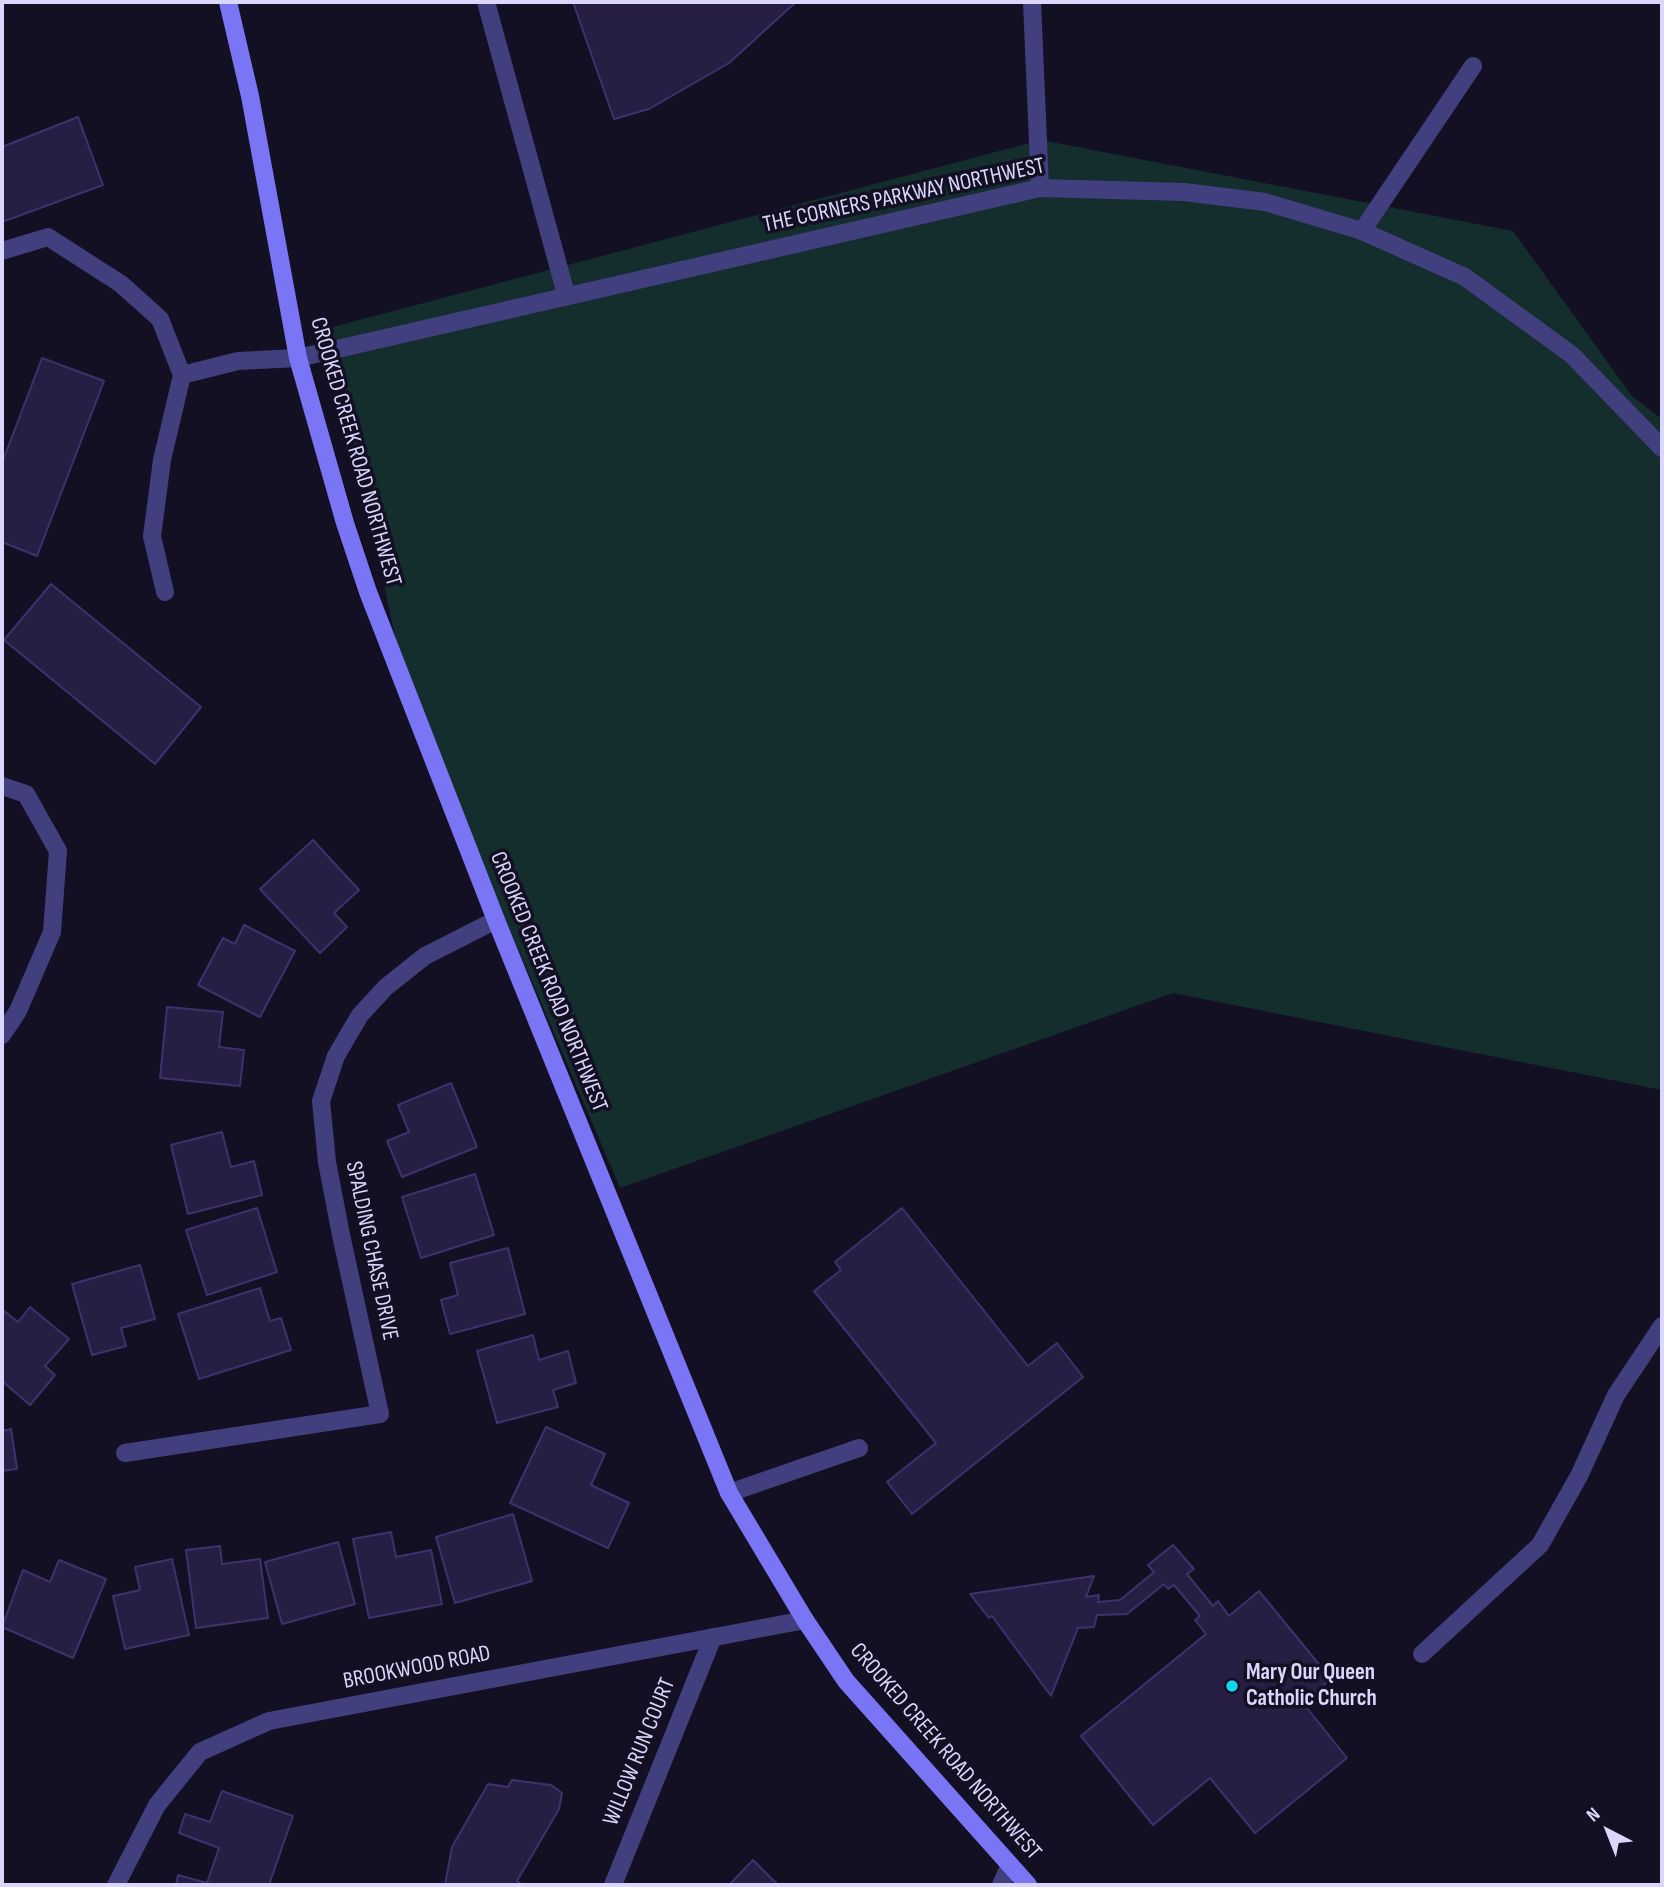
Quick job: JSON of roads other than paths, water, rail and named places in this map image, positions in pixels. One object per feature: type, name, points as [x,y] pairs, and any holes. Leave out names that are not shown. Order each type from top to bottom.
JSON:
[{"type":"street","name":"CROOKED CREEK ROAD NORTHWEST","points":[[228,2],[250,96],[299,358],[345,523],[368,592],[496,920],[729,1493],[805,1620],[846,1681],[1028,1885]]},
{"type":"street","points":[[486,2],[566,294]]},
{"type":"street","points":[[1032,2],[1040,188]]},
{"type":"street","points":[[1362,231],[1474,66]]},
{"type":"street","name":"THE CORNERS PARKWAY NORTHWEST","points":[[182,375],[238,361],[299,358],[566,294],[1040,188],[1184,192],[1265,202],[1362,231],[1465,277],[1572,355],[1662,449]]},
{"type":"street","points":[[2,251],[48,237],[121,284],[160,319],[182,375],[162,460],[152,536],[165,592]]},
{"type":"street","points":[[2,786],[26,794],[58,851],[52,932],[18,1011],[4,1028]]},
{"type":"street","name":"SPALDING CHASE DRIVE","points":[[125,1453],[380,1414],[327,1162],[321,1101],[335,1056],[360,1014],[386,987],[425,956],[496,920]]},
{"type":"street","points":[[1422,1654],[1540,1545],[1579,1476],[1616,1395],[1662,1326]]},
{"type":"street","points":[[729,1493],[859,1448]]},
{"type":"street","name":"BROOKWOOD ROAD","points":[[116,1885],[158,1805],[200,1752],[269,1721],[805,1620]]},
{"type":"street","name":"WILLOW RUN COURT","points":[[613,1885],[713,1637]]},
{"type":"street","points":[[1001,1885],[1010,1865]]},
{"type":"place","name":"Mary Our Queen Catholic Church","points":[[1232,1686]]}]
